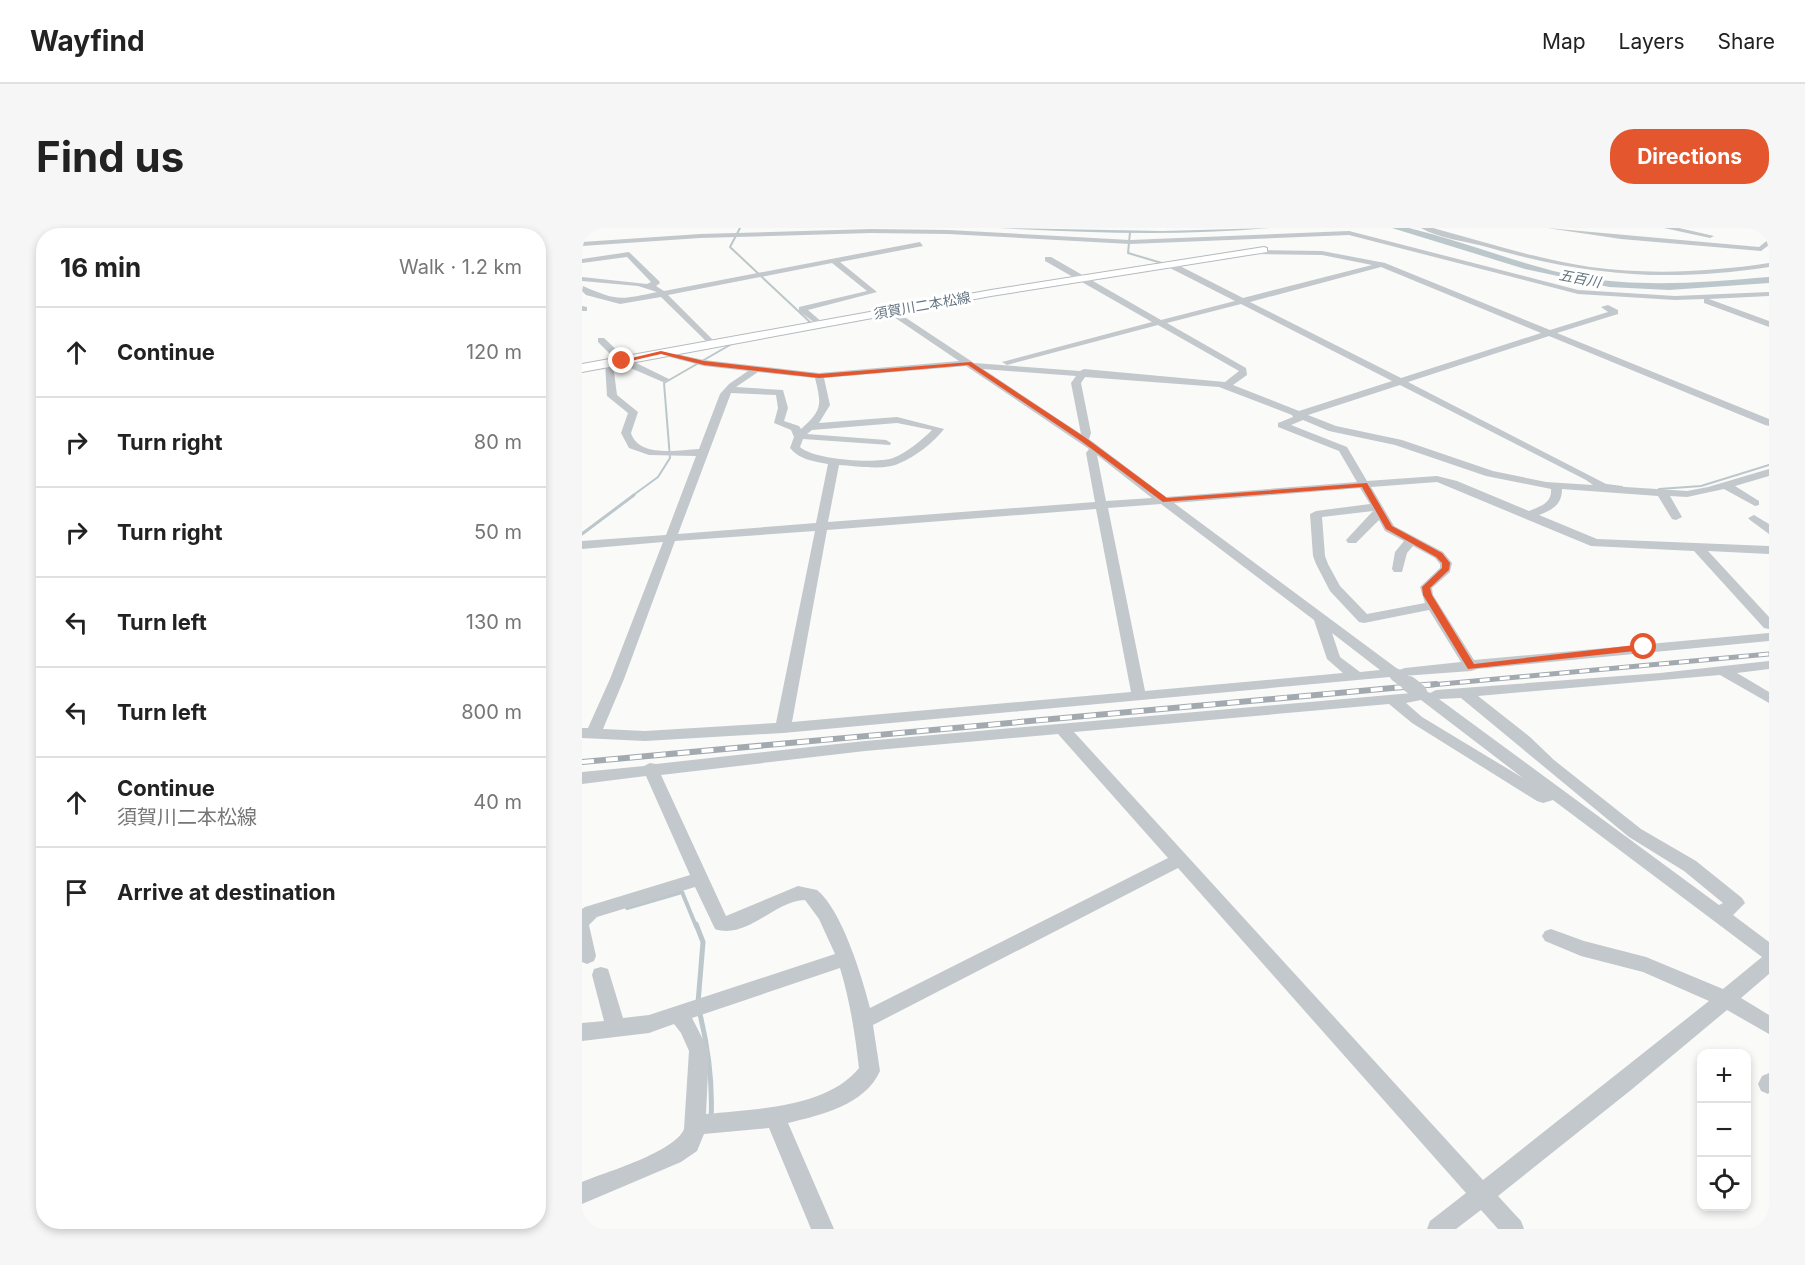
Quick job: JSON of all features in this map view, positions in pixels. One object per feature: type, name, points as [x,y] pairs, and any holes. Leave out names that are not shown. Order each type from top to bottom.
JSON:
[{"type":"main road","name":"須賀川二本松線","points":[[582,368],[819,323],[1258,251]]},
{"type":"street","points":[[1425,228],[1549,260],[1601,270],[1674,273],[1769,265]]},
{"type":"street","points":[[1551,228],[1747,250],[1765,249]]},
{"type":"street","points":[[1658,240],[1670,228],[1765,249]]},
{"type":"street","points":[[582,244],[700,236],[871,231],[1158,242],[1348,233],[1562,289],[1619,296],[1699,299],[1769,294]]},
{"type":"street","points":[[1765,249],[1769,241]]},
{"type":"street","points":[[582,288],[589,293],[615,302],[920,244]]},
{"type":"street","points":[[582,288],[619,270],[620,245]]},
{"type":"street","points":[[1258,251],[1322,253],[1382,265],[1769,423]]},
{"type":"street","points":[[582,261],[629,255],[656,283],[649,286]]},
{"type":"street","points":[[1048,259],[1243,370],[1244,374],[1227,385]]},
{"type":"street","points":[[819,323],[802,309],[873,292],[834,261]]},
{"type":"street","points":[[1171,265],[1590,477],[1607,489]]},
{"type":"street","points":[[993,365],[1382,265]]},
{"type":"street","points":[[582,279],[649,286],[664,294],[711,343]]},
{"type":"street","points":[[1678,309],[1699,299],[1769,324]]},
{"type":"street","points":[[1471,667],[1433,605],[1426,587],[1446,569],[1446,563],[1439,555],[1389,528],[1343,449],[1282,425],[1299,416],[1615,312],[1605,308]]},
{"type":"street","points":[[891,311],[1083,440],[1769,952]]},
{"type":"street","points":[[601,340],[623,361],[666,380]]},
{"type":"street","points":[[661,352],[700,362],[819,376],[970,364],[1227,385],[1299,416],[1342,431],[1398,442],[1490,474],[1556,486],[1687,494],[1727,486],[1769,472]]},
{"type":"street","points":[[608,364],[612,396],[633,412],[626,433],[636,448],[672,453],[703,453]]},
{"type":"street","points":[[1097,365],[1107,374]]},
{"type":"street","points":[[755,370],[728,390],[617,679],[588,733],[645,736],[783,728],[1396,674],[1644,647],[1769,637]]},
{"type":"street","points":[[1083,440],[1086,433],[1076,383],[1084,372]]},
{"type":"street","points":[[809,427],[897,420],[939,429],[930,438],[896,461],[834,462],[800,454],[795,445],[799,436],[824,408],[825,401],[819,376]]},
{"type":"street","points":[[728,390],[780,392],[783,408],[779,423],[795,428],[799,436]]},
{"type":"street","points":[[799,436],[886,443]]},
{"type":"street","points":[[783,728],[834,462],[845,448]]},
{"type":"street","points":[[1095,449],[1091,453],[1100,506],[1138,697]]},
{"type":"street","points":[[582,545],[1446,480],[1595,543],[1769,550]]},
{"type":"street","points":[[1529,515],[1552,506],[1557,498],[1556,486]]},
{"type":"street","points":[[1727,486],[1755,503]]},
{"type":"street","points":[[1662,493],[1676,517]]},
{"type":"street","points":[[1352,540],[1379,510]]},
{"type":"street","points":[[1379,510],[1316,514],[1319,556],[1335,588],[1364,618],[1433,605]]},
{"type":"street","points":[[1755,518],[1769,530]]},
{"type":"street","points":[[1398,569],[1401,552],[1411,541]]},
{"type":"street","points":[[1697,547],[1769,625]]},
{"type":"street","points":[[1318,616],[1334,659],[1356,676]]},
{"type":"street","points":[[584,777],[650,768],[865,747],[1424,695],[1724,671],[1769,665]]},
{"type":"street","points":[[1724,671],[1769,698]]},
{"type":"street","points":[[1464,693],[1635,833],[1690,866],[1736,903],[1719,915]]},
{"type":"street","points":[[1392,699],[1417,720],[1544,797],[1556,794]]},
{"type":"street","points":[[1064,730],[1513,1229]]},
{"type":"street","points":[[650,768],[718,921],[726,926],[798,893],[806,892],[814,896],[846,958],[870,1071],[867,1076],[840,1096],[776,1117],[696,1125]]},
{"type":"street","points":[[861,1022],[1179,860]]},
{"type":"street","points":[[585,916],[699,879]]},
{"type":"street","points":[[582,930],[587,956]]},
{"type":"street","points":[[1551,936],[1581,948],[1646,965],[1726,999],[1769,1025]]},
{"type":"street","points":[[582,1032],[649,1024],[846,958]]},
{"type":"street","points":[[1438,1229],[1769,963]]},
{"type":"street","points":[[601,975],[616,1029]]},
{"type":"street","points":[[582,1193],[673,1155],[689,1144],[696,1125],[699,1051],[688,1027],[692,1010]]},
{"type":"street","points":[[776,1117],[823,1229]]},
{"type":"shaded area","points":[[998,228],[1163,231],[1270,228],[1134,233]]},
{"type":"waterway","points":[[740,228],[730,247],[811,323],[808,323]]},
{"type":"waterway","name":"五百川","points":[[1397,228],[1555,274],[1609,284],[1669,287],[1769,280]]},
{"type":"waterway","points":[[1130,232],[1128,253],[1165,264]]},
{"type":"waterway","points":[[632,496],[658,477],[670,458],[664,383],[735,342]]},
{"type":"waterway","points":[[1659,489],[1701,486],[1769,465]]},
{"type":"waterway","points":[[1606,485],[1622,487]]},
{"type":"waterway","points":[[582,534],[634,495]]},
{"type":"waterway","points":[[627,908],[682,892],[696,926]]},
{"type":"waterway","points":[[696,924],[703,942],[698,1003]]},
{"type":"waterway","points":[[699,1010],[709,1064],[711,1119]]},
{"type":"railway","points":[[1420,686],[1769,654]]},
{"type":"railway","points":[[582,762],[1436,684]]},
{"type":"route","points":[[622,361],[661,352],[704,363],[819,376],[969,363],[1083,440],[1165,500],[1364,485],[1389,528],[1431,550],[1443,558],[1446,563],[1446,569],[1426,587],[1427,595],[1471,667],[1644,647]]}]
